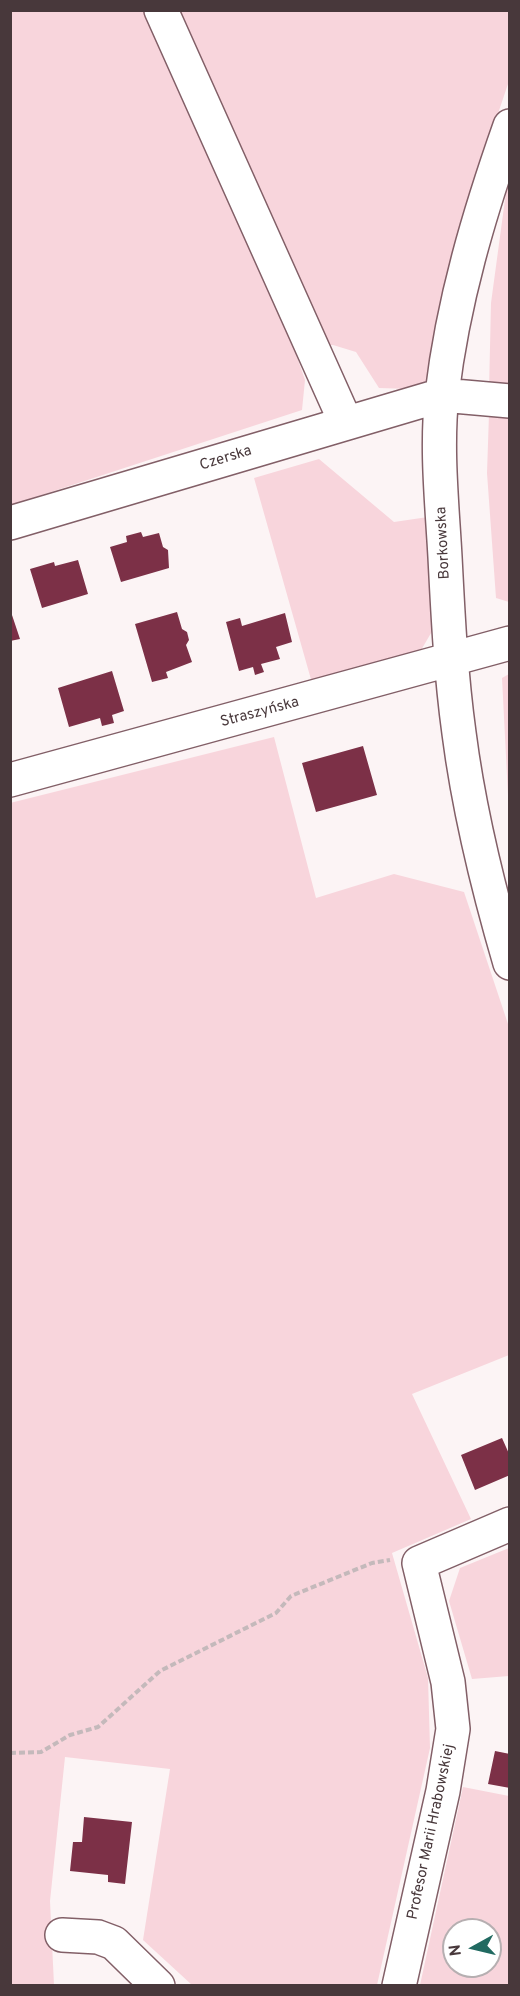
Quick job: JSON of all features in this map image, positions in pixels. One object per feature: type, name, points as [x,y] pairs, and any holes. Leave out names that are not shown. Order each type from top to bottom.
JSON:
[{"type":"street","points":[[161,10],[346,423]]},
{"type":"street","name":"Borkowska","points":[[510,126],[468,256],[454,318],[442,396],[439,459],[451,658],[459,735],[481,856],[510,963]]},
{"type":"street","name":"Czerska","points":[[10,523],[442,396],[510,401]]},
{"type":"street","name":"Straszyńska","points":[[10,780],[365,685],[451,658],[510,643]]},
{"type":"street","points":[[419,1563],[510,1524]]},
{"type":"street","name":"Profesor Marii Hrabowskiej","points":[[399,1986],[442,1791],[453,1729],[448,1682],[419,1563]]},
{"type":"street","points":[[62,1935],[98,1937],[114,1943],[158,1986]]},
{"type":"path","points":[[10,1753],[42,1752],[70,1735],[98,1727],[160,1671],[276,1613],[291,1596],[372,1563],[401,1558],[419,1563]]},
{"type":"shaded area","points":[[10,11],[153,11],[243,201],[305,380],[302,410],[11,505]]},
{"type":"shaded area","points":[[168,11],[509,11],[509,81],[464,214],[434,377],[411,389],[379,388],[356,352],[333,345],[323,346]]},
{"type":"shaded area","points":[[509,170],[509,392],[489,391],[491,303]]},
{"type":"shaded area","points":[[489,414],[509,416],[509,602],[496,598],[487,473]]},
{"type":"shaded area","points":[[319,459],[394,522],[428,517],[434,628],[417,657],[312,683],[254,478]]},
{"type":"shaded area","points":[[509,674],[509,815],[502,678]]},
{"type":"shaded area","points":[[274,737],[316,898],[394,874],[464,892],[509,1027],[509,1355],[412,1394],[471,1519],[392,1553],[428,1678],[430,1748],[377,1985],[192,1985],[143,1940],[170,1769],[65,1757],[50,1901],[54,1985],[11,1985],[10,803]]},
{"type":"shaded area","points":[[509,1548],[509,1676],[472,1679],[449,1601],[460,1568]]},
{"type":"shaded area","points":[[463,1787],[509,1796],[509,1985],[420,1985]]},
{"type":"building","points":[[141,532],[143,537],[159,533],[163,547],[168,550],[169,568],[121,582],[110,547],[127,542],[126,536]]},
{"type":"building","points":[[78,560],[88,594],[42,608],[30,569],[54,562],[55,566]]},
{"type":"building","points":[[10,609],[20,639],[10,641]]},
{"type":"building","points":[[177,612],[182,629],[187,632],[189,640],[186,645],[192,662],[166,672],[168,678],[152,682],[135,624]]},
{"type":"building","points":[[285,613],[292,642],[276,647],[280,659],[261,664],[264,672],[255,675],[253,667],[239,671],[226,622],[240,618],[242,626]]},
{"type":"building","points":[[112,671],[124,711],[112,715],[114,723],[102,726],[100,718],[69,727],[58,688]]},
{"type":"building","points":[[363,746],[377,795],[316,812],[302,763]]},
{"type":"building","points":[[502,1438],[510,1456],[510,1475],[475,1490],[461,1455]]},
{"type":"building","points":[[495,1751],[510,1754],[510,1788],[488,1784]]},
{"type":"building","points":[[84,1817],[132,1822],[125,1884],[108,1882],[108,1875],[70,1871],[73,1842],[82,1842]]}]
